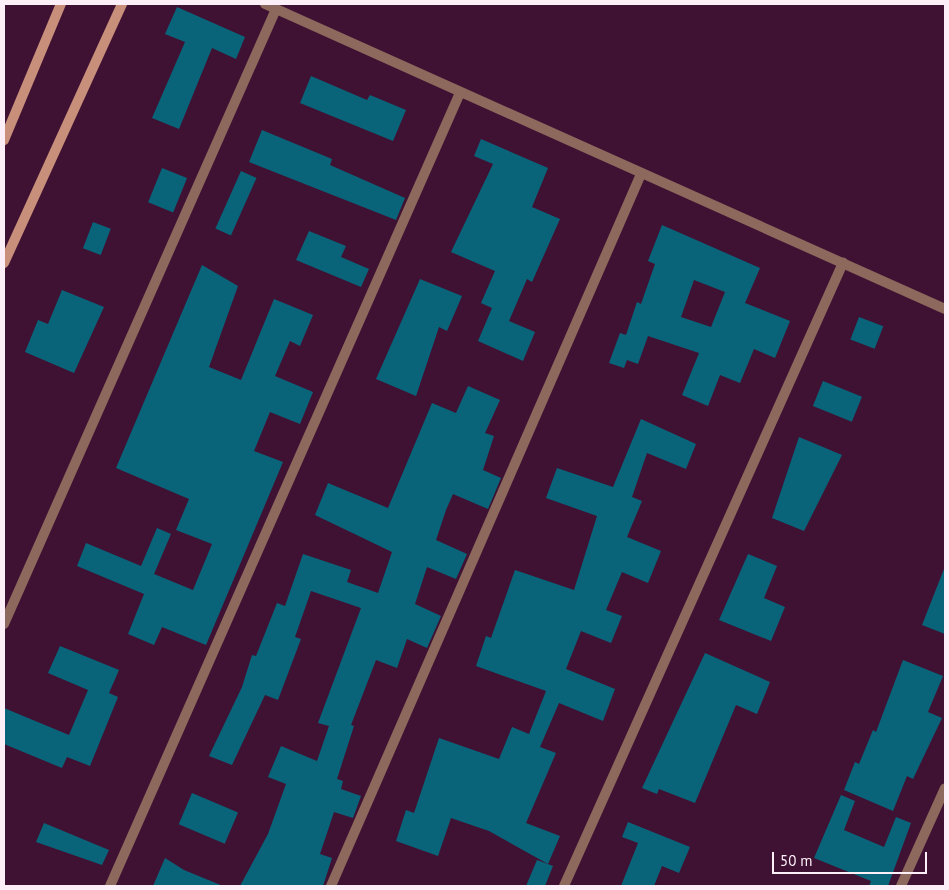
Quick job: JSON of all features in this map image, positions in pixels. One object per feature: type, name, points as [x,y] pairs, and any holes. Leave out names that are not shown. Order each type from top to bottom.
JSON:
[{"type":"street","points":[[4,140],[61,4]]},
{"type":"street","points":[[4,263],[122,4]]},
{"type":"street","points":[[265,4],[945,309]]},
{"type":"street","points":[[4,624],[276,8]]},
{"type":"street","points":[[110,886],[460,93]]},
{"type":"street","points":[[331,886],[641,174]]},
{"type":"street","points":[[564,886],[843,264]]},
{"type":"street","points":[[901,886],[945,788]]},
{"type":"building","points":[[177,7],[245,37],[236,59],[212,48],[179,129],[152,118],[185,42],[165,34]]},
{"type":"building","points":[[311,76],[367,100],[370,95],[406,110],[393,141],[300,103]]},
{"type":"building","points":[[262,130],[332,159],[330,165],[405,198],[396,220],[249,162]]},
{"type":"building","points":[[481,139],[548,168],[532,207],[560,219],[532,282],[527,279],[509,321],[535,332],[523,361],[478,341],[492,308],[481,303],[495,271],[451,252],[493,164],[474,156]]},
{"type":"building","points":[[162,168],[187,178],[173,212],[148,202]]},
{"type":"building","points":[[241,171],[257,178],[231,235],[215,229]]},
{"type":"building","points":[[93,222],[111,229],[101,255],[83,248]]},
{"type":"building","points":[[662,225],[760,268],[745,303],[790,321],[775,358],[754,349],[740,383],[720,375],[708,406],[682,395],[699,353],[648,336],[638,364],[627,360],[624,368],[609,363],[620,333],[626,335],[637,302],[641,304],[655,264],[648,261]],"holes":[[[694,280],[725,292],[711,327],[681,317]]]},
{"type":"building","points":[[309,231],[346,246],[341,257],[369,269],[361,287],[296,260]]},
{"type":"building","points":[[202,265],[238,286],[209,367],[241,380],[274,299],[313,315],[300,346],[290,341],[275,376],[313,392],[300,424],[270,412],[254,451],[283,462],[206,645],[162,627],[154,645],[128,634],[144,594],[77,566],[86,543],[141,566],[157,528],[171,534],[154,574],[193,590],[212,544],[176,530],[189,499],[116,468]]},
{"type":"building","points":[[420,279],[462,296],[447,331],[439,327],[416,396],[376,379]]},
{"type":"building","points":[[62,290],[104,307],[74,373],[25,352],[38,320],[48,324]]},
{"type":"building","points":[[859,317],[883,326],[875,349],[850,339]]},
{"type":"building","points":[[823,381],[862,397],[852,422],[813,406]]},
{"type":"building","points":[[468,386],[500,400],[485,433],[494,436],[483,470],[501,478],[488,509],[453,494],[446,510],[436,540],[467,554],[456,579],[427,567],[415,604],[441,616],[427,648],[407,639],[397,668],[376,660],[351,725],[354,726],[337,779],[343,781],[341,789],[361,796],[353,818],[334,812],[320,854],[332,858],[323,886],[240,886],[268,834],[286,784],[268,777],[281,746],[317,761],[329,726],[318,723],[361,608],[311,591],[295,637],[301,639],[278,700],[265,695],[232,765],[209,756],[242,687],[252,655],[256,656],[277,603],[285,606],[303,554],[351,570],[347,582],[378,593],[392,552],[315,515],[328,483],[388,508],[432,403],[456,413]]},
{"type":"building","points":[[641,419],[696,444],[686,469],[647,453],[632,497],[642,501],[627,537],[661,551],[648,583],[622,572],[606,610],[622,616],[611,643],[581,631],[566,669],[615,689],[603,721],[559,703],[540,747],[556,753],[526,823],[560,836],[548,864],[489,831],[451,818],[438,856],[396,841],[406,810],[414,813],[439,738],[499,759],[512,727],[529,734],[546,691],[476,666],[486,636],[491,638],[515,570],[574,590],[597,516],[546,498],[557,468],[613,487]]},
{"type":"building","points":[[799,437],[842,455],[804,531],[772,518]]},
{"type":"building","points":[[748,554],[777,566],[764,598],[785,607],[771,641],[719,620]]},
{"type":"building","points":[[945,569],[945,634],[922,625]]},
{"type":"building","points":[[60,646],[119,670],[109,693],[118,697],[90,766],[67,757],[62,768],[4,744],[4,708],[69,735],[88,690],[48,673]]},
{"type":"building","points":[[705,653],[770,682],[757,714],[736,705],[695,803],[659,789],[657,794],[642,788]]},
{"type":"building","points":[[903,660],[943,676],[928,712],[942,718],[913,779],[907,776],[893,811],[844,790],[855,762],[859,764],[873,730],[876,732]]},
{"type":"building","points":[[192,793],[238,813],[225,844],[179,824]]},
{"type":"building","points":[[841,795],[855,801],[844,830],[884,847],[896,817],[911,823],[888,886],[869,886],[871,881],[814,858]]},
{"type":"building","points":[[628,822],[690,847],[679,873],[662,866],[654,886],[621,886],[638,843],[622,837]]},
{"type":"building","points":[[44,823],[109,850],[102,865],[36,842]]},
{"type":"building","points":[[165,858],[184,870],[223,886],[153,886]]},
{"type":"building","points":[[537,860],[553,866],[545,886],[526,886]]}]
